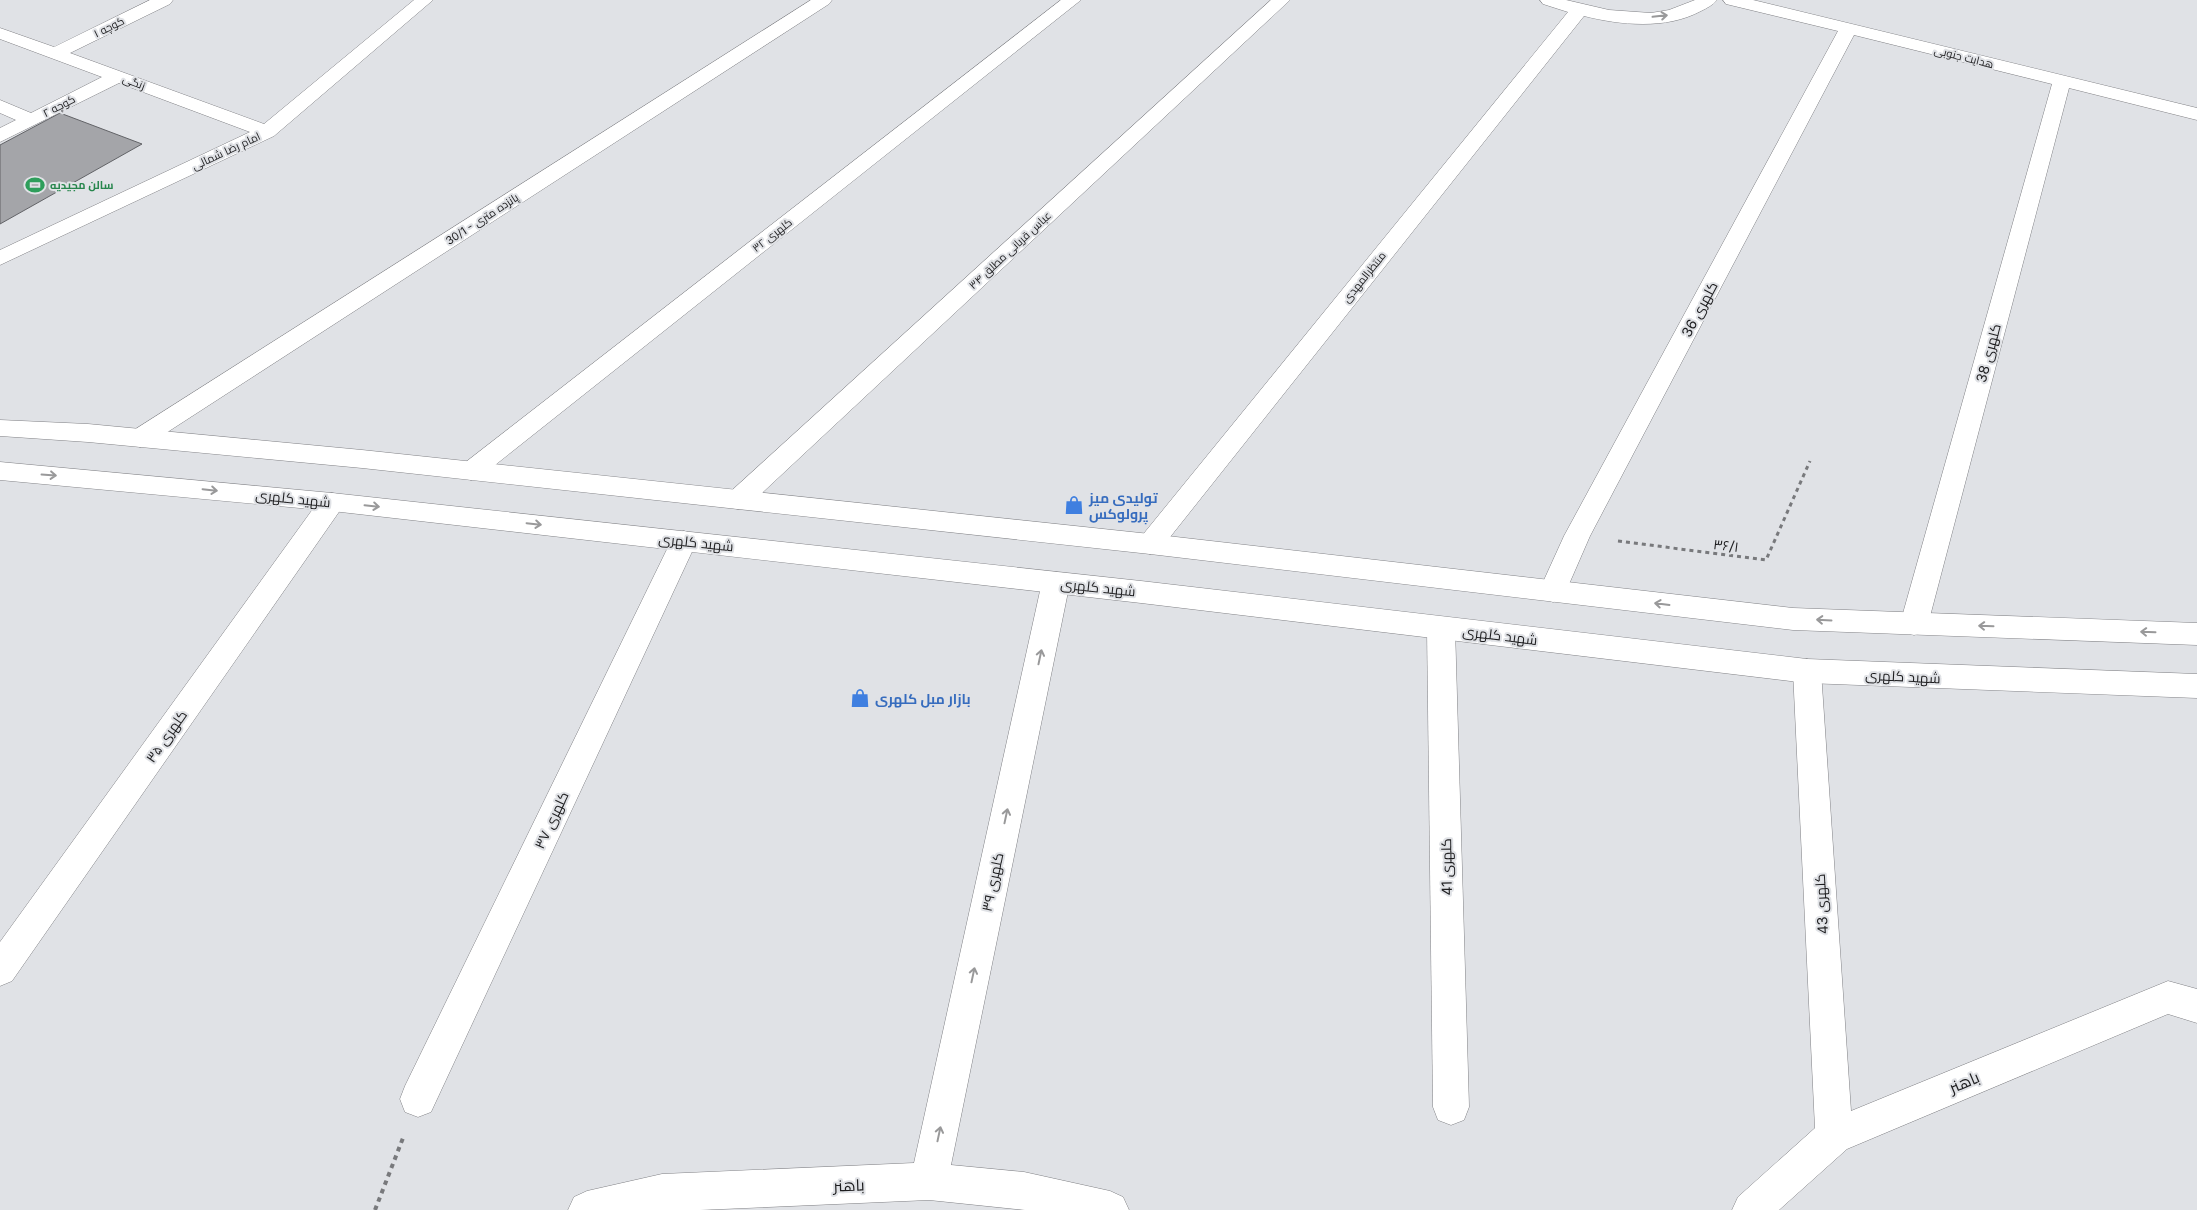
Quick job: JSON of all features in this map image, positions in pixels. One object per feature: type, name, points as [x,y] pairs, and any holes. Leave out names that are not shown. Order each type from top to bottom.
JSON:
[{"type":"street","name":"۱ کوچه","points":[[53,54],[164,0]]},
{"type":"street","name":"امام رضا شمالی","points":[[0,258],[267,132],[424,0]]},
{"type":"street","name":"30/1 - پانزده متری","points":[[140,438],[823,0]]},
{"type":"street","name":"کلهری ۳۲","points":[[471,471],[1072,0]]},
{"type":"street","name":"عباس قربانی مطلق ۳۴","points":[[738,500],[1281,0]]},
{"type":"street","points":[[1549,0],[1579,10],[1611,16],[1644,18],[1674,15],[1698,7],[1708,0]]},
{"type":"street","name":"هدایت جنوبی","points":[[1732,0],[2197,114]]},
{"type":"street","name":"منتظرالمهدی","points":[[1150,544],[1579,10]]},
{"type":"street","name":"کلهری 36","points":[[1553,591],[1577,536],[1848,28]]},
{"type":"street","name":"زنگی","points":[[0,33],[267,132]]},
{"type":"street","name":"۲ کوچه","points":[[0,136],[119,76]]},
{"type":"street","name":"کلهری 38","points":[[1914,624],[2062,81]]},
{"type":"street","points":[[0,106],[32,120]]},
{"type":"street","points":[[0,428],[140,438],[471,471],[1150,544],[1793,619],[2197,634]]},
{"type":"street","name":"شهید کلهری","points":[[2,474],[332,502],[684,540],[1056,582],[1807,672],[2197,686]]},
{"type":"street","name":"کلهری ۳۵","points":[[0,970],[332,502]]},
{"type":"street","name":"کلهری ۳۷","points":[[418,1099],[684,540]]},
{"type":"street","name":"کلهری ۳۹","points":[[929,1181],[1056,582]]},
{"type":"street","name":"کلهری 41","points":[[1440,628],[1452,1107]]},
{"type":"street","name":"کلهری 43","points":[[1807,672],[1834,1136]]},
{"type":"street","name":"باهنر","points":[[1751,1210],[1834,1136],[2168,997],[2197,1006]]},
{"type":"street","name":"باهنر","points":[[587,1210],[662,1193],[929,1181],[1024,1192],[1110,1210]]},
{"type":"path","name":"۳۶/۱","points":[[1577,536],[1766,560],[1810,461]]},
{"type":"path","points":[[375,1210],[418,1099]]},
{"type":"building","name":"سالن مجیدیه","points":[[60,113],[142,144],[0,224],[0,145]]},
{"type":"place","name":"سالن مجیدیه","points":[[35,185]]},
{"type":"place","name":"تولیدی میز پرولوکس","points":[[1074,505]]},
{"type":"place","name":"بازار مبل کلهری","points":[[860,698]]}]
